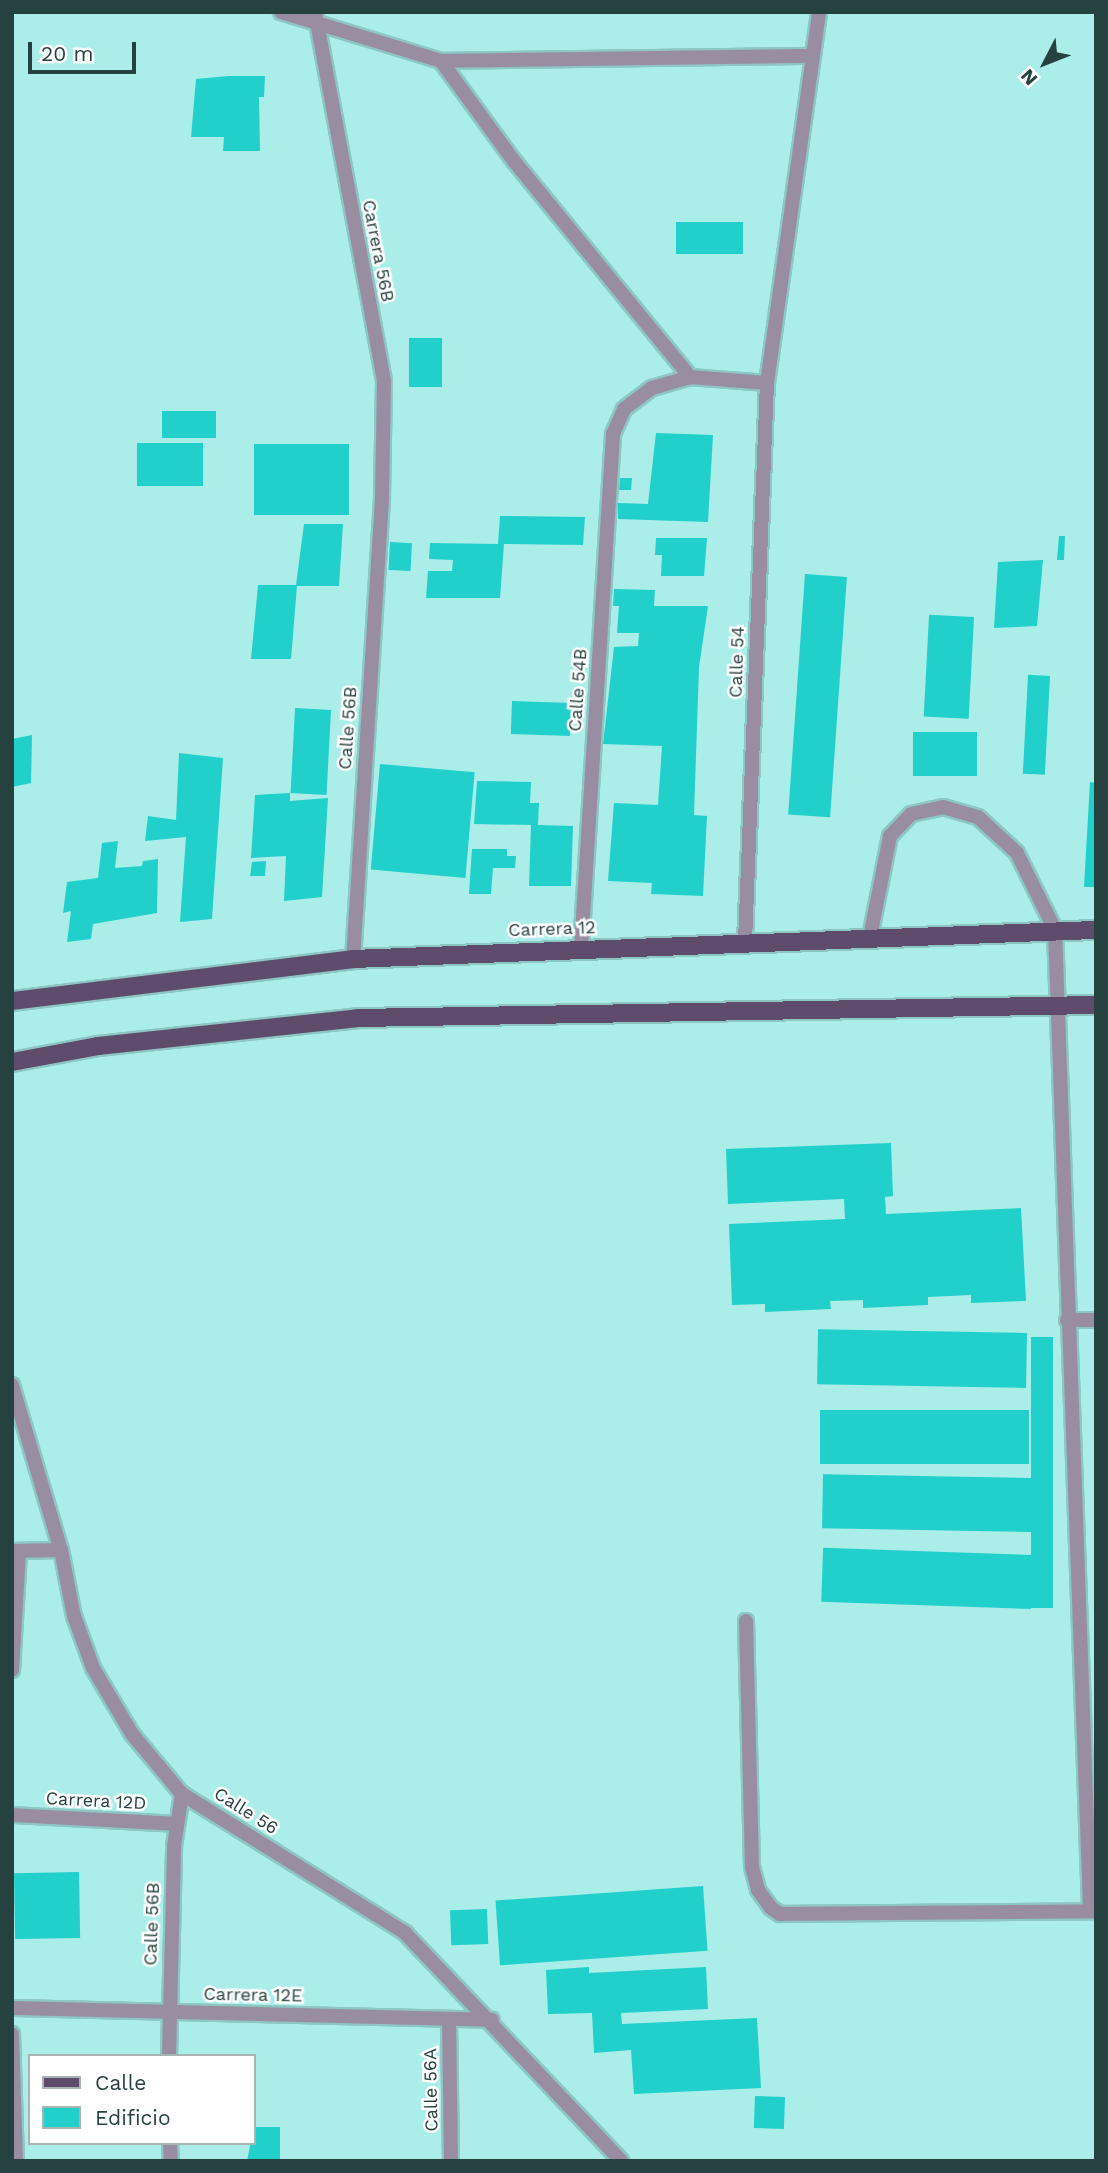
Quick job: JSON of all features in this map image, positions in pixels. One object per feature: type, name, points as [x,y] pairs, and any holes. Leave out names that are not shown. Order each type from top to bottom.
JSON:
[{"type":"main road","name":"Carrera 12","points":[[12,1001],[353,959],[1096,930]]},
{"type":"main road","points":[[12,1062],[98,1046],[358,1018],[1096,1004]]},
{"type":"street","points":[[281,12],[314,18],[441,61],[810,56]]},
{"type":"street","name":"Calle 54","points":[[745,942],[767,383],[810,56],[819,12]]},
{"type":"street","name":"Carrera 56B","points":[[314,18],[384,382],[382,499]]},
{"type":"street","points":[[441,61],[514,162],[690,377],[767,383]]},
{"type":"street","name":"Calle 54B","points":[[581,949],[613,434],[624,409],[652,388],[690,377]]},
{"type":"street","name":"Calle 56B","points":[[353,959],[382,499]]},
{"type":"street","points":[[746,1621],[752,1867],[758,1890],[771,1908],[780,1914],[1093,1910],[1067,1320],[1061,1004],[1055,930],[1017,853],[978,817],[943,807],[911,814],[890,836],[870,937]]},
{"type":"street","points":[[1067,1320],[1096,1320]]},
{"type":"street","name":"Calle 56","points":[[12,1385],[61,1550],[74,1616],[93,1668],[132,1734],[182,1794],[405,1933],[492,2020],[621,2161]]},
{"type":"street","points":[[12,1670],[16,1551],[61,1550]]},
{"type":"street","name":"Calle 56B","points":[[169,2054],[168,2012],[177,1824],[182,1794]]},
{"type":"street","name":"Carrera 12D","points":[[12,1815],[177,1824]]},
{"type":"street","name":"Carrera 12E","points":[[12,2008],[492,2020]]},
{"type":"street","name":"Calle 56A","points":[[449,2020],[451,2161]]},
{"type":"street","points":[[12,2034],[16,2161]]},
{"type":"building","points":[[265,76],[264,97],[259,97],[260,151],[223,151],[224,137],[191,137],[196,79]]},
{"type":"building","points":[[676,222],[743,222],[743,254],[676,254]]},
{"type":"building","points":[[409,338],[442,338],[442,387],[409,387]]},
{"type":"building","points":[[162,411],[216,411],[216,438],[162,438]]},
{"type":"building","points":[[656,433],[713,435],[708,522],[618,519],[618,503],[648,504]]},
{"type":"building","points":[[137,443],[203,443],[203,486],[137,486]]},
{"type":"building","points":[[254,444],[349,444],[349,515],[254,515]]},
{"type":"building","points":[[620,478],[632,478],[631,490],[619,490]]},
{"type":"building","points":[[500,516],[585,517],[583,545],[504,544],[500,598],[426,598],[428,571],[452,571],[453,560],[429,559],[430,543],[498,544]]},
{"type":"building","points":[[304,524],[343,524],[339,586],[297,586],[291,659],[251,659],[258,585],[296,585]]},
{"type":"building","points":[[1059,536],[1065,536],[1064,560],[1057,560]]},
{"type":"building","points":[[656,538],[707,538],[704,576],[661,576],[662,555],[655,555]]},
{"type":"building","points":[[390,542],[412,543],[411,571],[389,570]]},
{"type":"building","points":[[1043,560],[1037,626],[994,628],[998,562]]},
{"type":"building","points":[[805,574],[847,577],[830,817],[788,814]]},
{"type":"building","points":[[614,589],[655,590],[654,606],[708,606],[699,667],[694,815],[707,816],[703,896],[651,894],[652,883],[608,881],[614,803],[658,805],[662,746],[603,744],[614,647],[638,646],[639,633],[617,633],[619,606],[613,606]]},
{"type":"building","points":[[929,615],[974,617],[969,719],[924,717]]},
{"type":"building","points":[[1028,675],[1050,676],[1045,775],[1023,774]]},
{"type":"building","points":[[512,701],[571,703],[570,736],[511,734]]},
{"type":"building","points":[[295,708],[331,710],[327,795],[291,793]]},
{"type":"building","points":[[913,732],[977,732],[977,776],[913,776]]},
{"type":"building","points":[[32,735],[31,783],[12,787],[12,739]]},
{"type":"building","points":[[179,753],[223,758],[212,919],[180,922],[186,837],[145,841],[148,816],[176,820]]},
{"type":"building","points":[[380,764],[475,772],[465,878],[371,870]]},
{"type":"building","points":[[477,781],[531,782],[530,803],[539,803],[538,825],[573,826],[571,886],[529,886],[531,825],[474,824]]},
{"type":"building","points":[[1090,782],[1096,783],[1096,887],[1084,887]]},
{"type":"building","points":[[290,793],[290,801],[328,798],[322,897],[284,901],[286,856],[251,858],[255,795]]},
{"type":"building","points":[[118,841],[115,868],[142,866],[143,861],[158,859],[157,913],[93,924],[91,939],[67,942],[71,911],[63,913],[67,882],[98,878],[102,843]]},
{"type":"building","points":[[472,849],[507,849],[507,856],[516,856],[515,868],[493,868],[491,894],[469,894]]},
{"type":"building","points":[[266,861],[265,876],[250,876],[252,862]]},
{"type":"building","points":[[891,1143],[893,1196],[885,1197],[886,1214],[1021,1208],[1026,1301],[971,1303],[971,1295],[928,1297],[928,1305],[863,1308],[863,1300],[830,1301],[831,1309],[765,1312],[765,1304],[732,1305],[729,1224],[845,1219],[844,1199],[728,1204],[726,1149]]},
{"type":"building","points":[[818,1329],[1027,1333],[1026,1388],[817,1384]]},
{"type":"building","points":[[1031,1337],[1053,1337],[1053,1608],[1031,1608]]},
{"type":"building","points":[[820,1410],[1029,1410],[1029,1464],[820,1464]]},
{"type":"building","points":[[823,1474],[1032,1478],[1031,1532],[822,1528]]},
{"type":"building","points":[[823,1548],[1033,1555],[1031,1609],[821,1602]]},
{"type":"building","points":[[79,1872],[80,1938],[15,1939],[14,1873]]},
{"type":"building","points":[[703,1886],[708,1951],[500,1965],[496,1901]]},
{"type":"building","points":[[487,1909],[488,1944],[451,1945],[450,1910]]},
{"type":"building","points":[[589,1967],[589,1973],[706,1967],[708,2009],[621,2013],[622,2024],[757,2018],[761,2088],[634,2094],[631,2050],[594,2053],[592,2013],[548,2014],[546,1970]]},
{"type":"building","points":[[755,2096],[785,2097],[784,2129],[754,2128]]},
{"type":"building","points":[[256,2127],[280,2127],[280,2161],[247,2161],[250,2145],[256,2145]]}]
